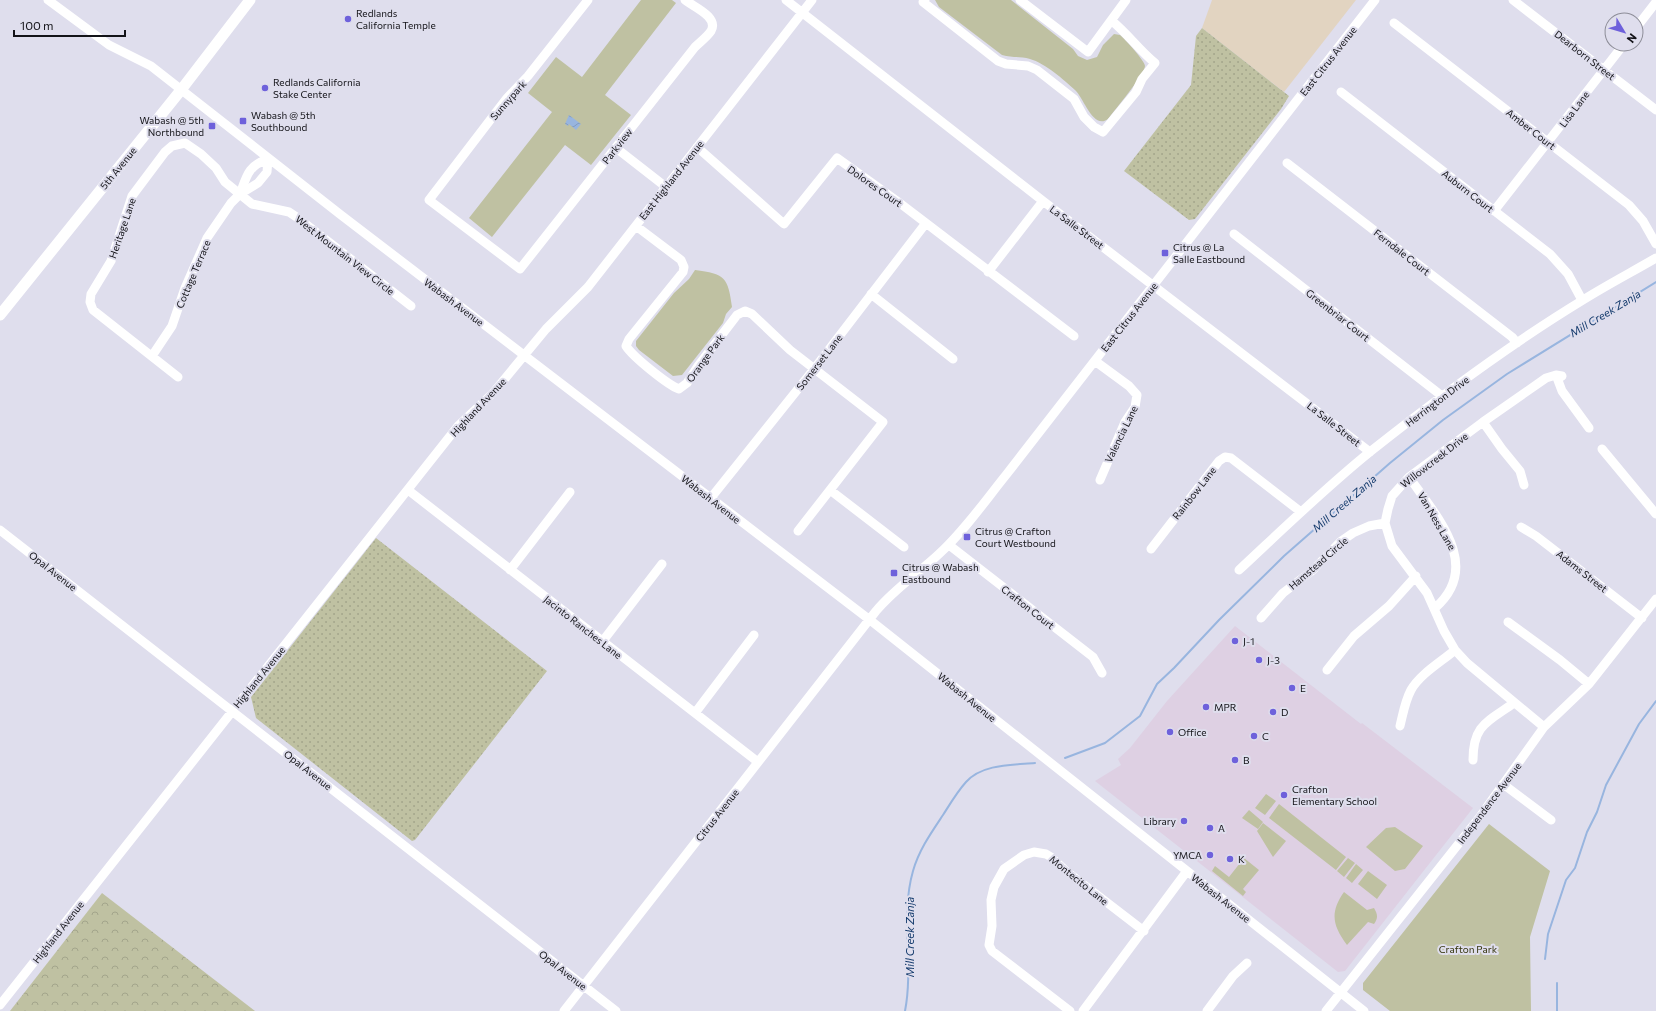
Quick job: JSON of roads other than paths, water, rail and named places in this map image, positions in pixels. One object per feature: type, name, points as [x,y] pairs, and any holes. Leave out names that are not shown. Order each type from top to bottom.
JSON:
[{"type":"main road","name":"5th Avenue","points":[[0,315],[181,90],[250,0]]},
{"type":"street","name":"Wabash Avenue","points":[[48,0],[109,45],[151,66],[268,159],[870,620],[1364,1011]]},
{"type":"street","name":"Sunnypark","points":[[520,269],[429,200],[507,98],[528,76],[588,0]]},
{"type":"street","name":"Parkview","points":[[520,269],[695,47],[711,31],[712,24],[710,17],[685,0]]},
{"type":"street","name":"La Salle Street","points":[[786,0],[1043,201],[1370,452]]},
{"type":"street","name":"East Highland Avenue","points":[[525,356],[546,329],[588,287],[812,0]]},
{"type":"street","points":[[925,0],[923,2],[998,60],[1006,64],[1028,66],[1037,70],[1074,99],[1084,117],[1094,127],[1104,132],[1136,92],[1142,79],[1155,63],[1144,54],[1124,31],[1112,21]]},
{"type":"street","points":[[1020,0],[1088,52],[1126,0]]},
{"type":"street","name":"East Citrus Avenue","points":[[870,620],[892,593],[926,567],[949,545],[1095,361],[1375,0]]},
{"type":"street","name":"Dearborn Street","points":[[1513,0],[1656,110]]},
{"type":"street","points":[[1644,18],[1656,2]]},
{"type":"street","name":"Amber Court","points":[[1394,23],[1629,205],[1643,221],[1656,244]]},
{"type":"street","name":"Lisa Lane","points":[[1494,211],[1618,52]]},
{"type":"street","name":"Auburn Court","points":[[1341,92],[1550,254],[1561,266],[1582,300]]},
{"type":"street","name":"West Mountain View Circle","points":[[180,143],[185,143],[201,154],[216,168],[225,182],[252,204],[289,212],[411,306]]},
{"type":"street","name":"Heritage Lane","points":[[152,356],[93,310],[90,302],[91,294],[111,261],[126,210],[132,196],[165,152],[172,146],[180,143]]},
{"type":"street","name":"Dolores Court","points":[[697,147],[784,224],[837,158],[926,223],[988,272],[1074,336]]},
{"type":"street","points":[[616,148],[666,187]]},
{"type":"street","name":"Cottage Terrace","points":[[152,356],[172,326],[185,288],[207,238],[231,203],[240,194],[258,183],[267,172],[268,159],[256,163],[247,174],[240,194]]},
{"type":"street","name":"Ferndale Court","points":[[1287,163],[1512,337],[1517,343]]},
{"type":"street","points":[[988,272],[1043,201]]},
{"type":"street","name":"Somerset Lane","points":[[710,498],[814,369],[926,223]]},
{"type":"street","name":"Orange Park","points":[[636,226],[681,260],[684,267],[682,272],[629,339],[626,346],[631,354],[671,386],[679,389],[687,383],[698,366],[737,315],[745,311],[752,314],[790,350],[814,369]]},
{"type":"street","name":"Greenbriar Court","points":[[1234,234],[1442,396]]},
{"type":"street","name":"Herrington Drive","points":[[1239,570],[1301,512],[1370,452],[1442,396],[1517,343],[1582,300],[1656,258]]},
{"type":"street","points":[[871,294],[953,359]]},
{"type":"street","points":[[152,356],[178,377]]},
{"type":"street","name":"Highland Avenue","points":[[0,1005],[458,426],[493,393],[525,356]]},
{"type":"street","name":"Valencia Lane","points":[[1095,361],[1130,386],[1137,395],[1135,407],[1125,422],[1100,480]]},
{"type":"street","points":[[798,531],[883,422],[814,369]]},
{"type":"street","name":"Willowcreek Drive","points":[[1544,727],[1467,663],[1455,650],[1444,631],[1435,608],[1416,576],[1392,546],[1385,523],[1392,496],[1410,478],[1483,422],[1546,378],[1559,376],[1562,391],[1589,428]]},
{"type":"street","points":[[1483,422],[1502,450],[1520,471],[1524,485]]},
{"type":"street","points":[[1602,449],[1656,514]]},
{"type":"street","name":"Rainbow Lane","points":[[1151,549],[1219,461],[1225,457],[1231,458],[1301,512]]},
{"type":"street","name":"Van Ness Lane","points":[[1410,478],[1436,516],[1454,548],[1457,560],[1456,576],[1451,592],[1446,599],[1435,608]]},
{"type":"street","name":"Jacinto Ranches Lane","points":[[408,490],[758,762]]},
{"type":"street","points":[[830,490],[904,547]]},
{"type":"street","points":[[510,570],[570,492]]},
{"type":"street","name":"Hamstead Circle","points":[[1260,618],[1283,593],[1313,570],[1340,542],[1358,531],[1385,523]]},
{"type":"street","name":"Adams Street","points":[[1520,527],[1536,536],[1642,618]]},
{"type":"street","name":"Opal Avenue","points":[[0,530],[616,1011]]},
{"type":"street","name":"Crafton Court","points":[[949,545],[1093,657],[1102,673]]},
{"type":"street","points":[[602,642],[662,564]]},
{"type":"street","points":[[1327,670],[1354,636],[1389,606],[1416,576]]},
{"type":"street","name":"Independence Avenue","points":[[1326,1011],[1421,893],[1544,727],[1589,684],[1656,599]]},
{"type":"street","name":"Citrus Avenue","points":[[564,1011],[870,620]]},
{"type":"street","points":[[1508,622],[1560,660],[1589,684]]},
{"type":"street","points":[[695,713],[754,635]]},
{"type":"street","points":[[1400,726],[1406,701],[1412,689],[1422,676],[1455,650]]},
{"type":"street","points":[[1473,760],[1473,743],[1477,733],[1485,723],[1514,703]]},
{"type":"street","points":[[1503,784],[1551,820]]},
{"type":"street","name":"Montecito Lane","points":[[1070,1011],[992,951],[988,945],[993,915],[991,900],[994,887],[1004,869],[1024,855],[1034,852],[1046,854],[1144,931]]},
{"type":"street","points":[[1083,1011],[1144,931],[1187,871]]},
{"type":"street","points":[[1207,1011],[1233,976],[1247,963]]},
{"type":"water","points":[[569,115],[581,124],[576,130],[569,124],[568,126],[565,124]]},
{"type":"waterway","name":"Mill Creek Zanja","points":[[1065,758],[1105,743],[1140,716],[1157,684],[1284,556],[1390,463],[1443,420],[1507,374],[1656,282]]},
{"type":"waterway","points":[[1545,959],[1548,934],[1566,880],[1575,868],[1587,832],[1597,812],[1606,785],[1639,724],[1656,701]]},
{"type":"waterway","name":"Mill Creek Zanja","points":[[905,1011],[908,976],[907,923],[909,888],[913,871],[922,849],[957,794],[966,782],[973,776],[998,766],[1035,763]]},
{"type":"waterway","points":[[1557,983],[1557,1011]]},
{"type":"place","name":"Redlands California Temple","points":[[348,19]]},
{"type":"place","name":"Redlands California Stake Center","points":[[265,88]]},
{"type":"place","name":"Wabash @ 5th Southbound","points":[[243,121]]},
{"type":"place","name":"Wabash @ 5th Northbound","points":[[212,126]]},
{"type":"place","name":"Citrus @ La Salle Eastbound","points":[[1165,253]]},
{"type":"place","name":"Citrus @ Crafton Court Westbound","points":[[967,537]]},
{"type":"place","name":"Citrus @ Wabash Eastbound","points":[[894,573]]},
{"type":"place","name":"J-1","points":[[1235,641]]},
{"type":"place","name":"J-3","points":[[1259,660]]},
{"type":"place","name":"E","points":[[1292,688]]},
{"type":"place","name":"MPR","points":[[1206,707]]},
{"type":"place","name":"D","points":[[1273,712]]},
{"type":"place","name":"Office","points":[[1170,732]]},
{"type":"place","name":"C","points":[[1254,736]]},
{"type":"place","name":"B","points":[[1235,760]]},
{"type":"place","name":"Crafton Elementary School","points":[[1284,795]]},
{"type":"place","name":"Library","points":[[1184,821]]},
{"type":"place","name":"A","points":[[1210,828]]},
{"type":"place","name":"YMCA","points":[[1210,855]]},
{"type":"place","name":"K","points":[[1230,859]]},
{"type":"park label","name":"Crafton Park","points":[[1468,949]]}]
